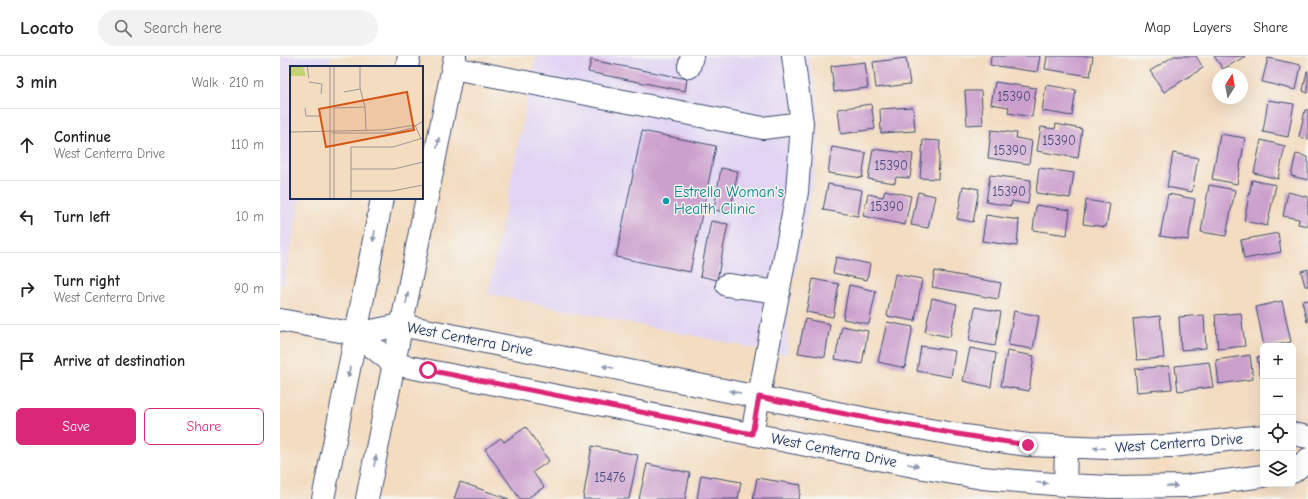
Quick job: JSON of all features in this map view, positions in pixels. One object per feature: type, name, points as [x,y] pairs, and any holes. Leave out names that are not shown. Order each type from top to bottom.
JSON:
[{"type":"street","points":[[407,66],[409,56]]},
{"type":"street","points":[[752,434],[797,192],[802,123],[793,56]]},
{"type":"street","points":[[367,499],[454,62],[763,128],[802,123]]},
{"type":"street","points":[[323,499],[382,199]]},
{"type":"street","points":[[727,285],[779,292]]},
{"type":"street","points":[[280,320],[356,334]]},
{"type":"street","name":"West Centerra Drive","points":[[356,334],[401,325],[867,419],[1028,445],[1108,448],[1172,446],[1260,436]]},
{"type":"street","name":"West Centerra Drive","points":[[356,334],[394,364],[924,468],[982,478],[1065,485],[1111,487],[1187,486],[1260,476]]},
{"type":"street","points":[[1296,435],[1308,437]]},
{"type":"street","points":[[1065,485],[1066,447]]},
{"type":"street","points":[[1296,469],[1308,459]]},
{"type":"shaded area","points":[[280,56],[331,56],[328,66],[290,66],[290,199],[301,199],[283,285],[280,285]]},
{"type":"shaded area","points":[[536,56],[808,56],[816,92],[819,132],[817,156],[808,211],[788,306],[787,355],[488,294]]},
{"type":"building","points":[[991,56],[1040,56],[1037,72],[990,65]]},
{"type":"building","points":[[1047,56],[1093,56],[1090,76],[1045,69]]},
{"type":"building","points":[[1174,56],[1196,56],[1203,68],[1164,92],[1150,71]]},
{"type":"building","points":[[1214,56],[1246,56],[1225,68],[1222,68]]},
{"type":"building","points":[[906,58],[910,84],[876,88],[873,62]]},
{"type":"building","points":[[1268,58],[1301,65],[1296,90],[1262,82]]},
{"type":"building","points":[[591,60],[687,79],[685,91],[588,72]]},
{"type":"building","points":[[865,62],[868,88],[834,92],[831,66]]},
{"type":"building","points":[[1308,71],[1308,93],[1303,91]]},
{"type":"building","points":[[995,82],[1036,88],[1032,117],[1008,113],[1009,107],[991,104]]},
{"type":"building","points":[[1046,85],[1076,90],[1072,116],[1042,111]]},
{"type":"building","points":[[965,91],[981,91],[983,124],[967,125]]},
{"type":"building","points":[[1268,100],[1294,104],[1288,137],[1263,132]]},
{"type":"building","points":[[871,104],[875,129],[841,134],[838,109]]},
{"type":"building","points":[[913,107],[915,131],[881,133],[880,109]]},
{"type":"building","points":[[1305,110],[1308,110],[1308,139],[1299,137]]},
{"type":"building","points":[[1056,124],[1082,129],[1078,158],[1037,151],[1041,127],[1055,129]]},
{"type":"building","points":[[991,130],[1017,133],[1016,138],[1032,141],[1029,164],[988,158]]},
{"type":"building","name":"Estrella Woman's Health Clinic","points":[[642,131],[716,146],[690,272],[616,257]]},
{"type":"building","points":[[1220,134],[1245,138],[1237,184],[1212,179]]},
{"type":"building","points":[[923,140],[940,141],[938,179],[920,178]]},
{"type":"building","points":[[1261,140],[1285,146],[1278,179],[1254,173]]},
{"type":"building","points":[[832,147],[866,153],[862,178],[828,173]]},
{"type":"building","points":[[873,149],[913,154],[910,178],[896,177],[895,183],[868,179]]},
{"type":"building","points":[[1173,153],[1198,158],[1192,192],[1167,187]]},
{"type":"building","points":[[1296,154],[1308,157],[1308,180],[1291,176]]},
{"type":"building","points":[[721,168],[738,171],[730,213],[714,210]]},
{"type":"building","points":[[1039,168],[1074,173],[1070,198],[1036,193]]},
{"type":"building","points":[[990,175],[1031,180],[1028,204],[1012,201],[1011,206],[986,202]]},
{"type":"building","points":[[1252,180],[1276,185],[1267,226],[1244,221]]},
{"type":"building","points":[[828,184],[862,190],[858,216],[823,210]]},
{"type":"building","points":[[1209,185],[1235,190],[1226,236],[1201,232]]},
{"type":"building","points":[[963,186],[979,189],[973,222],[957,219]]},
{"type":"building","points":[[885,190],[911,196],[905,225],[863,216],[868,194],[883,197]]},
{"type":"building","points":[[918,192],[935,196],[928,228],[911,225]]},
{"type":"building","points":[[1288,192],[1308,197],[1308,226],[1298,224],[1299,219],[1283,216]]},
{"type":"building","points":[[1168,194],[1195,199],[1188,240],[1160,236]]},
{"type":"building","points":[[1086,200],[1110,204],[1106,227],[1083,224]]},
{"type":"building","points":[[1036,205],[1070,210],[1067,235],[1033,230]]},
{"type":"building","points":[[986,215],[1019,220],[1017,246],[982,241]]},
{"type":"building","points":[[711,221],[728,224],[717,280],[700,276]]},
{"type":"building","points":[[1278,233],[1281,252],[1244,259],[1241,240]]},
{"type":"building","points":[[836,257],[870,264],[867,280],[833,273]]},
{"type":"building","points":[[1308,269],[1308,286],[1305,286],[1301,271]]},
{"type":"building","points":[[935,271],[1001,283],[998,299],[932,287]]},
{"type":"building","points":[[895,274],[922,279],[915,321],[887,316]]},
{"type":"building","points":[[813,279],[839,284],[833,317],[806,312]]},
{"type":"building","points":[[849,285],[876,291],[869,324],[843,319]]},
{"type":"building","points":[[932,298],[957,304],[950,337],[925,332]]},
{"type":"building","points":[[1308,300],[1308,322],[1307,322],[1302,301]]},
{"type":"building","points":[[1282,301],[1291,342],[1263,343],[1256,307]]},
{"type":"building","points":[[975,307],[1001,312],[995,346],[969,341]]},
{"type":"building","points":[[1014,311],[1039,316],[1033,349],[1008,345]]},
{"type":"building","points":[[1241,313],[1245,346],[1218,349],[1215,315]]},
{"type":"building","points":[[1204,315],[1206,348],[1181,350],[1179,317]]},
{"type":"building","points":[[1160,316],[1164,358],[1137,360],[1133,319]]},
{"type":"building","points":[[805,319],[830,324],[825,357],[798,353]]},
{"type":"building","points":[[887,322],[913,327],[905,368],[878,362]]},
{"type":"building","points":[[842,326],[868,331],[862,364],[835,359]]},
{"type":"building","points":[[921,346],[955,351],[951,377],[917,371]]},
{"type":"building","points":[[970,348],[996,353],[991,387],[963,381]]},
{"type":"building","points":[[1007,351],[1034,356],[1029,391],[1001,386]]},
{"type":"building","points":[[1250,355],[1253,379],[1219,384],[1216,360]]},
{"type":"building","points":[[1260,356],[1260,372],[1257,357]]},
{"type":"building","points":[[1209,362],[1213,387],[1178,391],[1175,366]]},
{"type":"building","points":[[1169,366],[1172,389],[1137,392],[1135,369]]},
{"type":"building","points":[[526,427],[549,461],[533,472],[544,487],[526,499],[520,499],[485,449],[501,438],[504,442]]},
{"type":"building","points":[[592,446],[638,455],[629,499],[583,499]]},
{"type":"building","points":[[647,464],[690,473],[685,499],[639,499]]},
{"type":"building","points":[[701,475],[741,482],[738,499],[697,499]]},
{"type":"building","points":[[757,478],[801,485],[799,499],[753,499]]},
{"type":"building","points":[[460,482],[509,499],[454,499]]},
{"type":"place","name":"Estrella Woman's Health Clinic","points":[[666,201]]},
{"type":"route","points":[[428,370],[752,434],[759,397],[867,419],[1028,445]]}]
